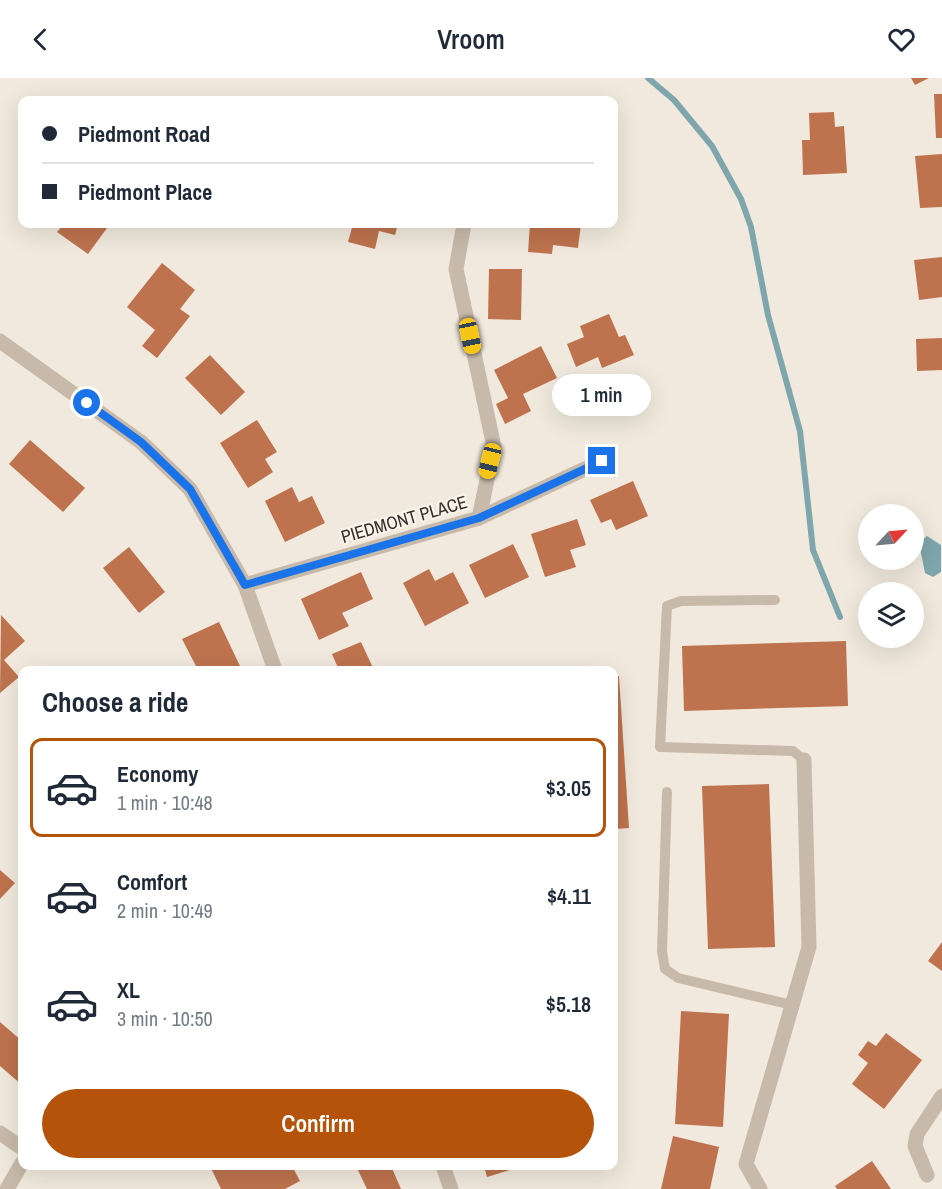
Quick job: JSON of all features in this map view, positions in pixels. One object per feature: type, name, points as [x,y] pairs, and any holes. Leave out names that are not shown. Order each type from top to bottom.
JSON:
[{"type":"street","points":[[463,228],[456,269],[494,447],[479,518]]},
{"type":"street","points":[[0,341],[141,442],[190,489],[245,585],[274,666]]},
{"type":"street","name":"PIEDMONT PLACE","points":[[245,585],[479,518],[602,461]]},
{"type":"street","points":[[760,1189],[746,1164],[809,947],[804,760]]},
{"type":"street","points":[[927,1175],[915,1146],[917,1134],[942,1096]]},
{"type":"street","points":[[0,1133],[18,1145]]},
{"type":"street","points":[[7,1189],[18,1170]]},
{"type":"street","points":[[444,1170],[451,1189]]},
{"type":"lane","points":[[775,600],[681,602],[667,606],[660,747],[793,751],[804,760]]},
{"type":"lane","points":[[667,792],[662,951],[665,969],[678,978],[792,1005]]},
{"type":"water","points":[[927,536],[941,545],[941,572],[933,577],[925,573],[924,539]]},
{"type":"building","points":[[911,78],[929,78],[915,85]]},
{"type":"building","points":[[934,94],[942,94],[942,138],[936,138]]},
{"type":"building","points":[[834,112],[835,127],[844,126],[847,173],[803,175],[802,140],[810,140],[809,113]]},
{"type":"building","points":[[942,154],[942,207],[920,208],[915,156]]},
{"type":"building","points":[[60,228],[107,228],[88,254],[57,232]]},
{"type":"building","points":[[352,228],[397,228],[395,235],[379,231],[375,249],[348,242]]},
{"type":"building","points":[[530,228],[580,228],[578,248],[553,245],[552,254],[528,252]]},
{"type":"building","points":[[942,257],[942,297],[919,300],[914,260]]},
{"type":"building","points":[[162,263],[195,290],[180,309],[190,316],[157,358],[142,346],[155,330],[127,307]]},
{"type":"building","points":[[489,269],[522,269],[521,320],[488,319]]},
{"type":"building","points":[[609,314],[619,337],[625,335],[634,355],[602,368],[598,357],[576,367],[567,344],[584,337],[580,326]]},
{"type":"building","points":[[942,338],[942,370],[917,371],[916,339]]},
{"type":"building","points":[[541,346],[557,378],[523,394],[531,411],[505,424],[496,404],[508,398],[494,370]]},
{"type":"building","points":[[210,355],[245,392],[221,415],[185,378]]},
{"type":"building","points":[[257,420],[277,452],[265,459],[273,472],[248,488],[220,443]]},
{"type":"building","points":[[30,440],[85,488],[63,512],[9,464]]},
{"type":"building","points":[[633,481],[648,516],[616,530],[611,519],[601,523],[590,500]]},
{"type":"building","points":[[292,487],[299,502],[312,496],[325,523],[285,542],[265,501]]},
{"type":"building","points":[[577,519],[586,545],[570,550],[576,567],[545,577],[531,534]]},
{"type":"building","points":[[513,544],[529,577],[485,598],[469,565]]},
{"type":"building","points":[[129,547],[165,592],[139,613],[103,568]]},
{"type":"building","points":[[429,569],[435,581],[453,572],[469,603],[425,626],[403,583]]},
{"type":"building","points":[[361,572],[373,599],[342,613],[349,626],[319,640],[301,599]]},
{"type":"building","points":[[1,615],[25,641],[4,660],[18,678],[0,693]]},
{"type":"building","points":[[219,622],[240,666],[196,666],[182,639]]},
{"type":"building","points":[[846,641],[848,706],[684,711],[682,646]]},
{"type":"building","points":[[361,642],[372,666],[337,666],[332,654]]},
{"type":"building","points":[[618,676],[619,676],[629,828],[618,829]]},
{"type":"building","points":[[769,784],[775,947],[708,949],[702,786]]},
{"type":"building","points":[[0,870],[15,883],[0,899]]},
{"type":"building","points":[[942,942],[942,971],[928,961]]},
{"type":"building","points":[[681,1011],[729,1014],[723,1127],[675,1124]]},
{"type":"building","points":[[0,1022],[18,1038],[18,1082],[0,1066]]},
{"type":"building","points":[[886,1033],[922,1060],[884,1109],[852,1084],[868,1063],[858,1055],[868,1041],[876,1046]]},
{"type":"building","points":[[673,1136],[719,1147],[710,1189],[661,1189]]},
{"type":"building","points":[[872,1161],[891,1189],[837,1189],[835,1186]]},
{"type":"building","points":[[212,1170],[294,1170],[300,1181],[285,1189],[221,1189]]},
{"type":"building","points":[[358,1170],[393,1170],[401,1189],[367,1189]]},
{"type":"building","points":[[485,1170],[510,1170],[487,1177]]},
{"type":"waterway","points":[[648,78],[674,100],[712,146],[741,199],[751,227],[768,315],[800,431],[813,550],[840,617]]},
{"type":"route","points":[[87,403],[141,442],[190,489],[245,585],[479,518],[602,461]]}]
